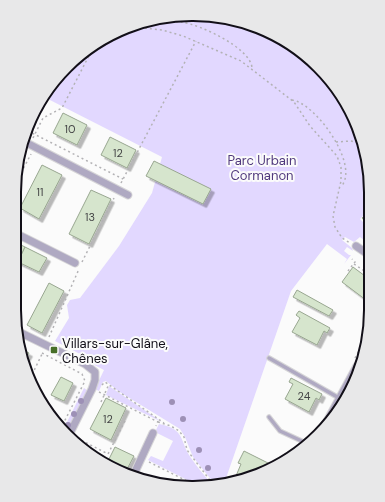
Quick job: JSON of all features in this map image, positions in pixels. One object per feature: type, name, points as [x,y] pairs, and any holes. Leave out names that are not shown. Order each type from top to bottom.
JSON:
[{"type":"street","points":[[28,144],[128,194]]},
{"type":"street","points":[[21,236],[75,263]]},
{"type":"street","points":[[356,246],[364,252]]},
{"type":"street","points":[[22,334],[85,364],[92,368],[96,374],[90,392],[71,431]]},
{"type":"street","points":[[135,471],[153,433]]},
{"type":"lane","points":[[269,358],[339,398]]},
{"type":"lane","points":[[269,417],[280,431],[302,441]]},
{"type":"path","points":[[168,22],[194,25],[227,40],[251,61],[252,68]]},
{"type":"path","points":[[144,28],[162,30],[196,41],[241,61],[292,100],[310,126],[337,156],[341,167],[340,185],[333,216],[335,227],[342,238],[356,246]]},
{"type":"path","points":[[33,372],[81,266],[123,179],[196,41]]},
{"type":"path","points":[[22,170],[32,146],[35,134],[43,118],[62,108],[89,55]]},
{"type":"path","points":[[292,100],[297,101],[319,118],[336,142],[342,154],[346,175],[343,184],[340,185]]},
{"type":"path","points":[[32,133],[123,179]]},
{"type":"path","points":[[336,142],[356,142]]},
{"type":"path","points":[[352,259],[355,262],[354,264],[364,270]]},
{"type":"path","points":[[348,271],[354,264]]},
{"type":"path","points":[[42,353],[82,374],[84,377],[84,381],[64,423]]},
{"type":"path","points":[[164,423],[158,422],[99,392],[104,383],[108,384],[117,392],[164,423],[179,431],[184,438],[187,450],[210,480]]},
{"type":"path","points":[[101,402],[108,384]]},
{"type":"path","points":[[82,440],[108,454],[126,419]]},
{"type":"path","points":[[153,433],[158,422]]},
{"type":"path","points":[[142,458],[187,481]]},
{"type":"green space","name":"Parc Urbain Cormanon","points":[[181,21],[204,21],[226,24],[258,34],[288,50],[314,71],[335,97],[351,127],[363,170],[364,215],[360,219],[364,223],[364,240],[360,237],[354,242],[345,237],[342,240],[352,248],[353,251],[347,247],[344,251],[351,255],[344,264],[347,259],[327,244],[291,291],[226,478],[215,480],[212,480],[193,457],[180,429],[118,391],[106,381],[103,382],[99,391],[95,389],[104,370],[79,357],[80,354],[55,341],[69,318],[67,305],[70,300],[80,298],[119,246],[152,193],[162,157],[49,99],[56,88],[71,71],[88,56],[107,44],[137,30],[159,24]]},
{"type":"green space","points":[[109,386],[162,422],[106,395]]},
{"type":"green space","points":[[84,388],[88,391],[69,429],[66,425]]},
{"type":"green space","points":[[159,424],[168,426],[178,432],[187,452],[209,481],[189,481],[148,460],[151,456],[163,461],[173,441],[155,432]]},
{"type":"building","points":[[63,113],[87,125],[77,145],[53,133]]},
{"type":"building","points":[[110,137],[136,150],[127,168],[101,155]]},
{"type":"building","points":[[154,161],[211,189],[203,204],[146,176]]},
{"type":"building","points":[[42,165],[62,175],[39,219],[21,209]]},
{"type":"building","points":[[91,190],[111,199],[89,244],[69,234]]},
{"type":"building","points":[[21,245],[25,247],[21,256]]},
{"type":"building","points":[[25,247],[47,258],[39,272],[21,263],[21,256]]},
{"type":"building","points":[[353,267],[364,275],[364,298],[342,282]]},
{"type":"building","points":[[49,283],[64,291],[42,333],[27,325]]},
{"type":"building","points":[[297,290],[333,310],[329,316],[293,297]]},
{"type":"building","points":[[299,311],[330,328],[327,333],[324,331],[317,345],[292,332],[300,318],[296,315]]},
{"type":"building","points":[[61,377],[73,383],[64,401],[51,395]]},
{"type":"building","points":[[291,378],[322,394],[319,400],[316,398],[309,412],[285,399],[293,384],[289,382]]},
{"type":"building","points":[[106,398],[126,408],[111,440],[90,429]]},
{"type":"building","points":[[115,447],[134,456],[128,468],[109,459]]},
{"type":"building","points":[[244,451],[268,463],[248,472],[236,475],[241,464],[238,463]]},
{"type":"place","name":"Villars-sur-Glâne, Chênes","points":[[54,350]]}]
